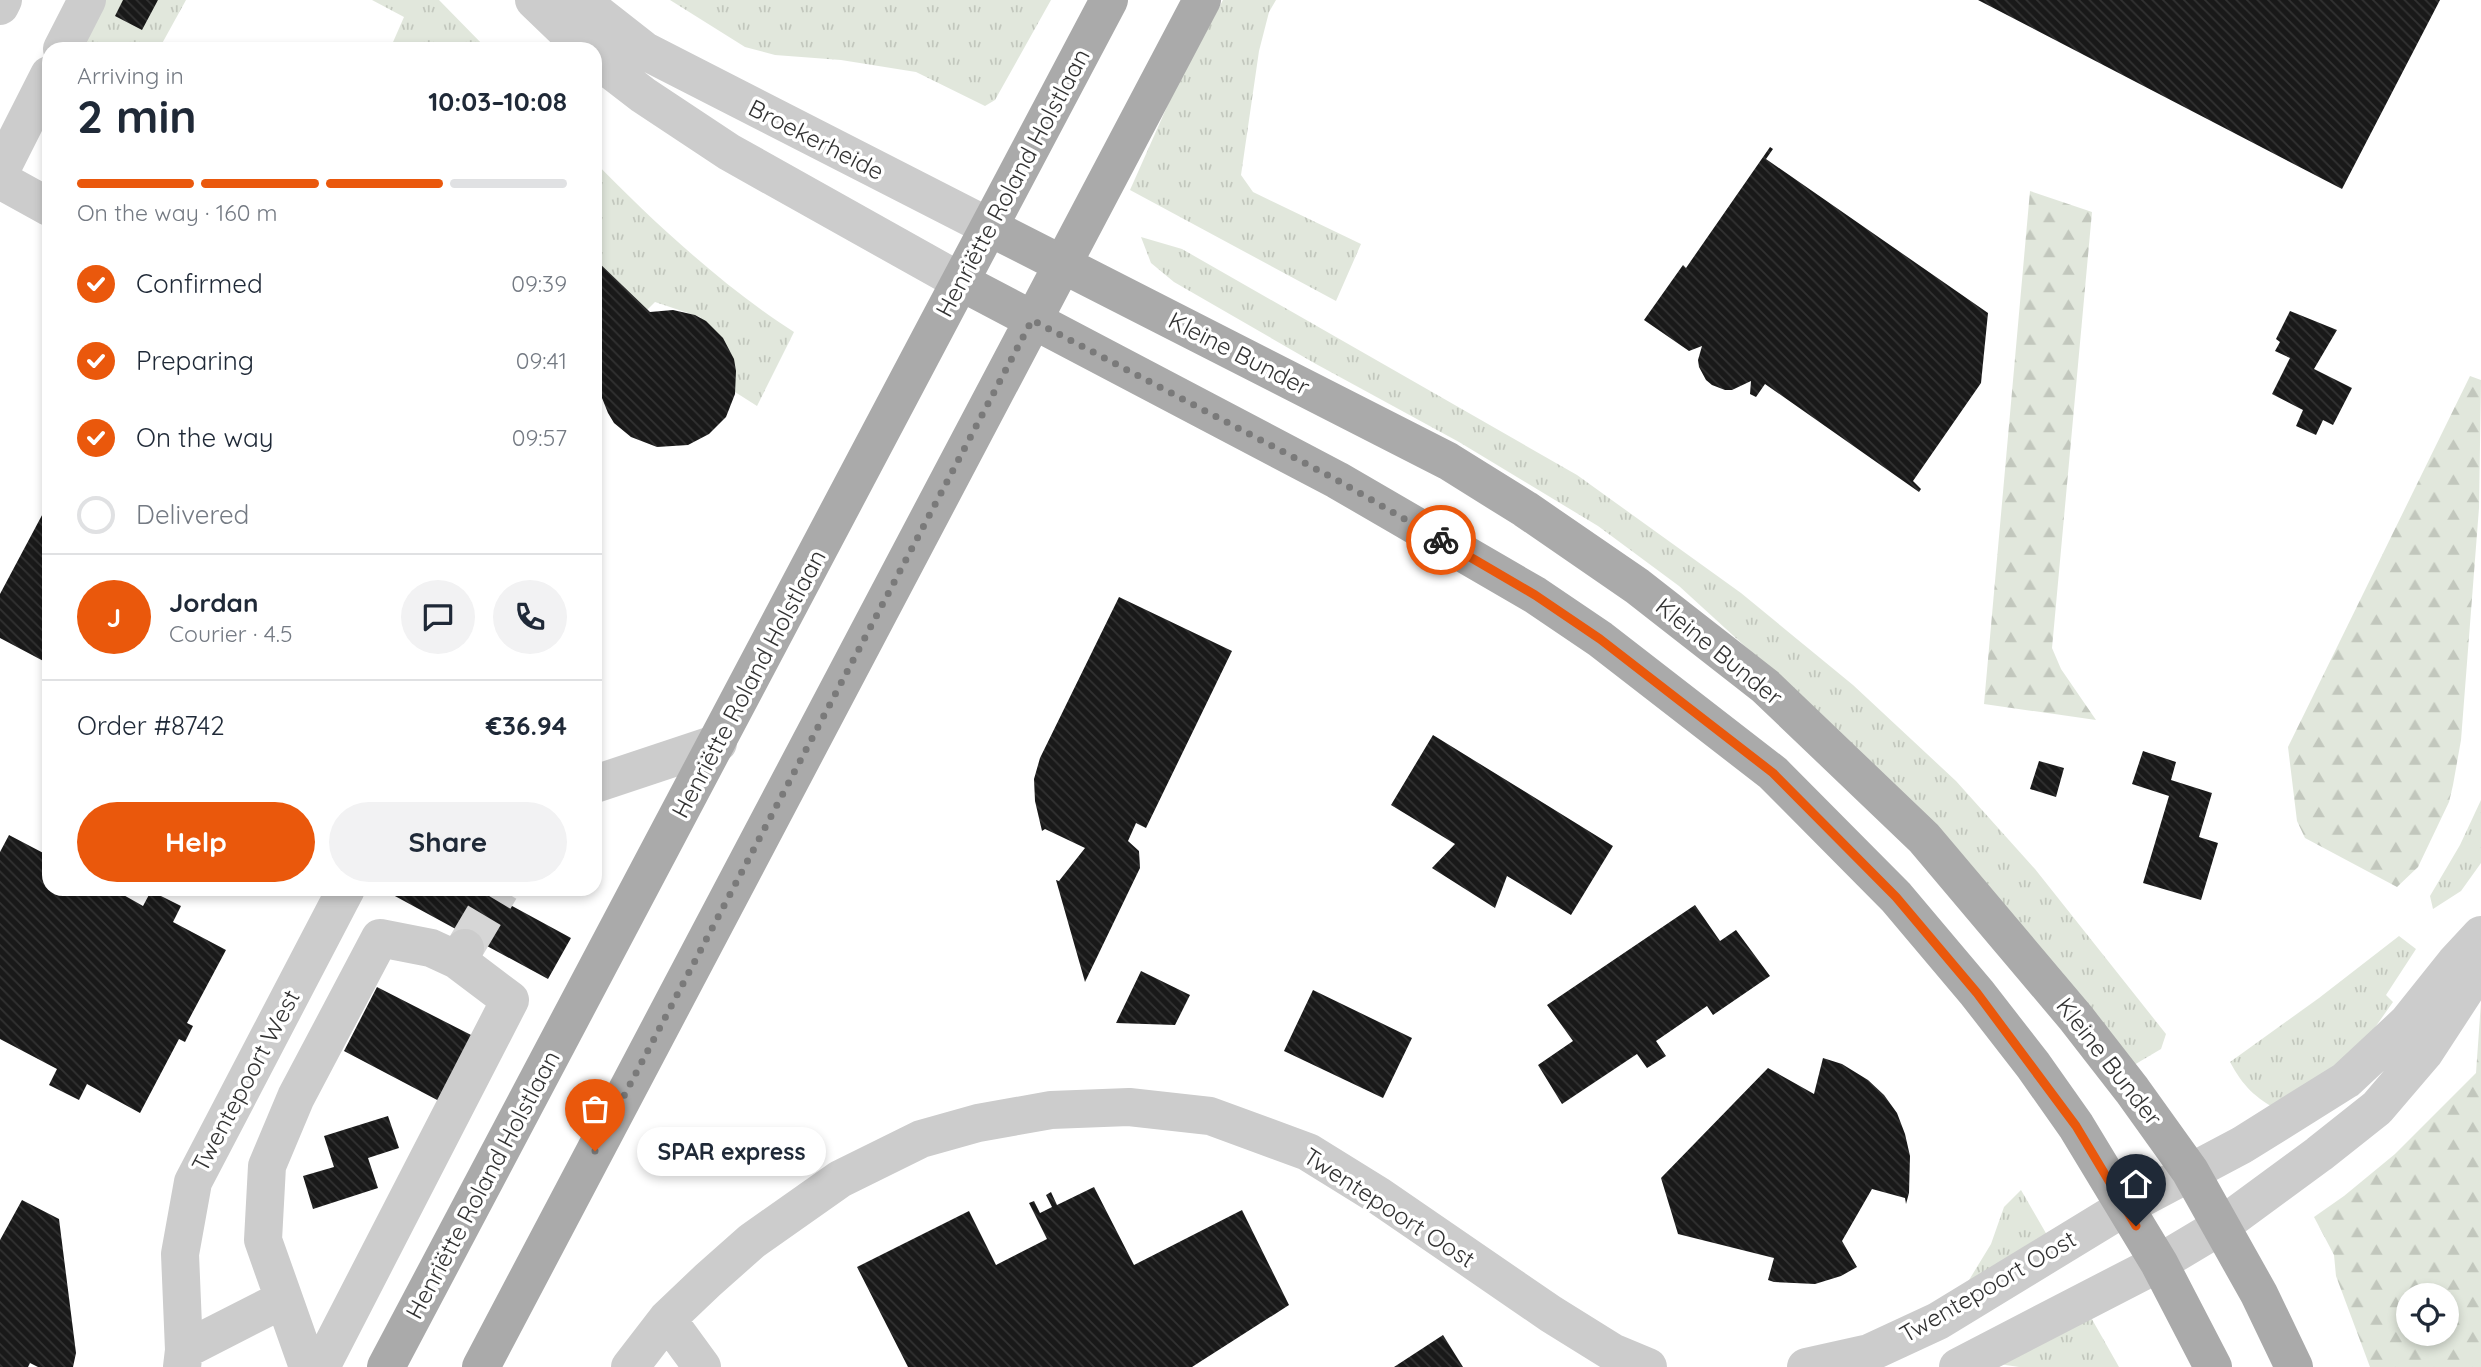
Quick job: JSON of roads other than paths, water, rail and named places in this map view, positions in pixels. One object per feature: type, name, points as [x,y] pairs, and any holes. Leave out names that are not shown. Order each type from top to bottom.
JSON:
[{"type":"main road","name":"Henriëtte Roland Holstlaan","points":[[386,1367],[991,228],[1109,0]]},
{"type":"main road","points":[[481,1367],[1202,0]]},
{"type":"main road","name":"Broekerheide","points":[[991,228],[1062,264]]},
{"type":"main road","name":"Kleine Bunder","points":[[1062,264],[1448,461],[1525,509],[1637,586],[1765,686],[1924,838],[2076,1017],[2190,1171],[2259,1294],[2294,1367]]},
{"type":"main road","points":[[961,282],[1337,480],[1535,595],[1600,639],[1773,773],[1896,897],[1977,993],[2076,1126],[2159,1263],[2213,1367]]},
{"type":"street","points":[[0,6],[3,0]]},
{"type":"street","points":[[66,42],[87,0]]},
{"type":"street","points":[[534,0],[578,42]]},
{"type":"street","name":"Broekerheide","points":[[580,0],[645,51],[991,228]]},
{"type":"street","name":"Broekerheide","points":[[602,63],[643,95],[729,152],[961,282]]},
{"type":"street","points":[[0,172],[42,89]]},
{"type":"street","points":[[0,180],[42,203]]},
{"type":"street","points":[[602,781],[718,743]]},
{"type":"street","name":"Twentepoort West","points":[[183,1359],[180,1254],[193,1182],[342,896]]},
{"type":"street","name":"Twentepoort Oost","points":[[1806,1367],[1868,1353],[1938,1321],[2125,1207],[2242,1145],[2346,1080],[2407,1023],[2481,935]]},
{"type":"street","points":[[308,1367],[282,1300],[263,1240],[267,1166],[296,1097],[380,938],[461,954],[510,1000],[321,1367]]},
{"type":"street","points":[[1958,1367],[2159,1263],[2221,1226],[2376,1108],[2424,1053],[2477,972],[2481,954]]},
{"type":"street","name":"Twentepoort Oost","points":[[630,1367],[667,1319],[752,1241],[840,1179],[921,1139],[978,1123],[1051,1110],[1129,1107],[1210,1116],[1307,1152],[1379,1196],[1551,1314],[1612,1352],[1648,1367]]},
{"type":"street","points":[[183,1359],[282,1300]]},
{"type":"street","points":[[667,1319],[702,1367]]},
{"type":"tunnel","points":[[465,948],[496,896]]},
{"type":"place","name":"SPAR express","points":[[595,1151]]}]
